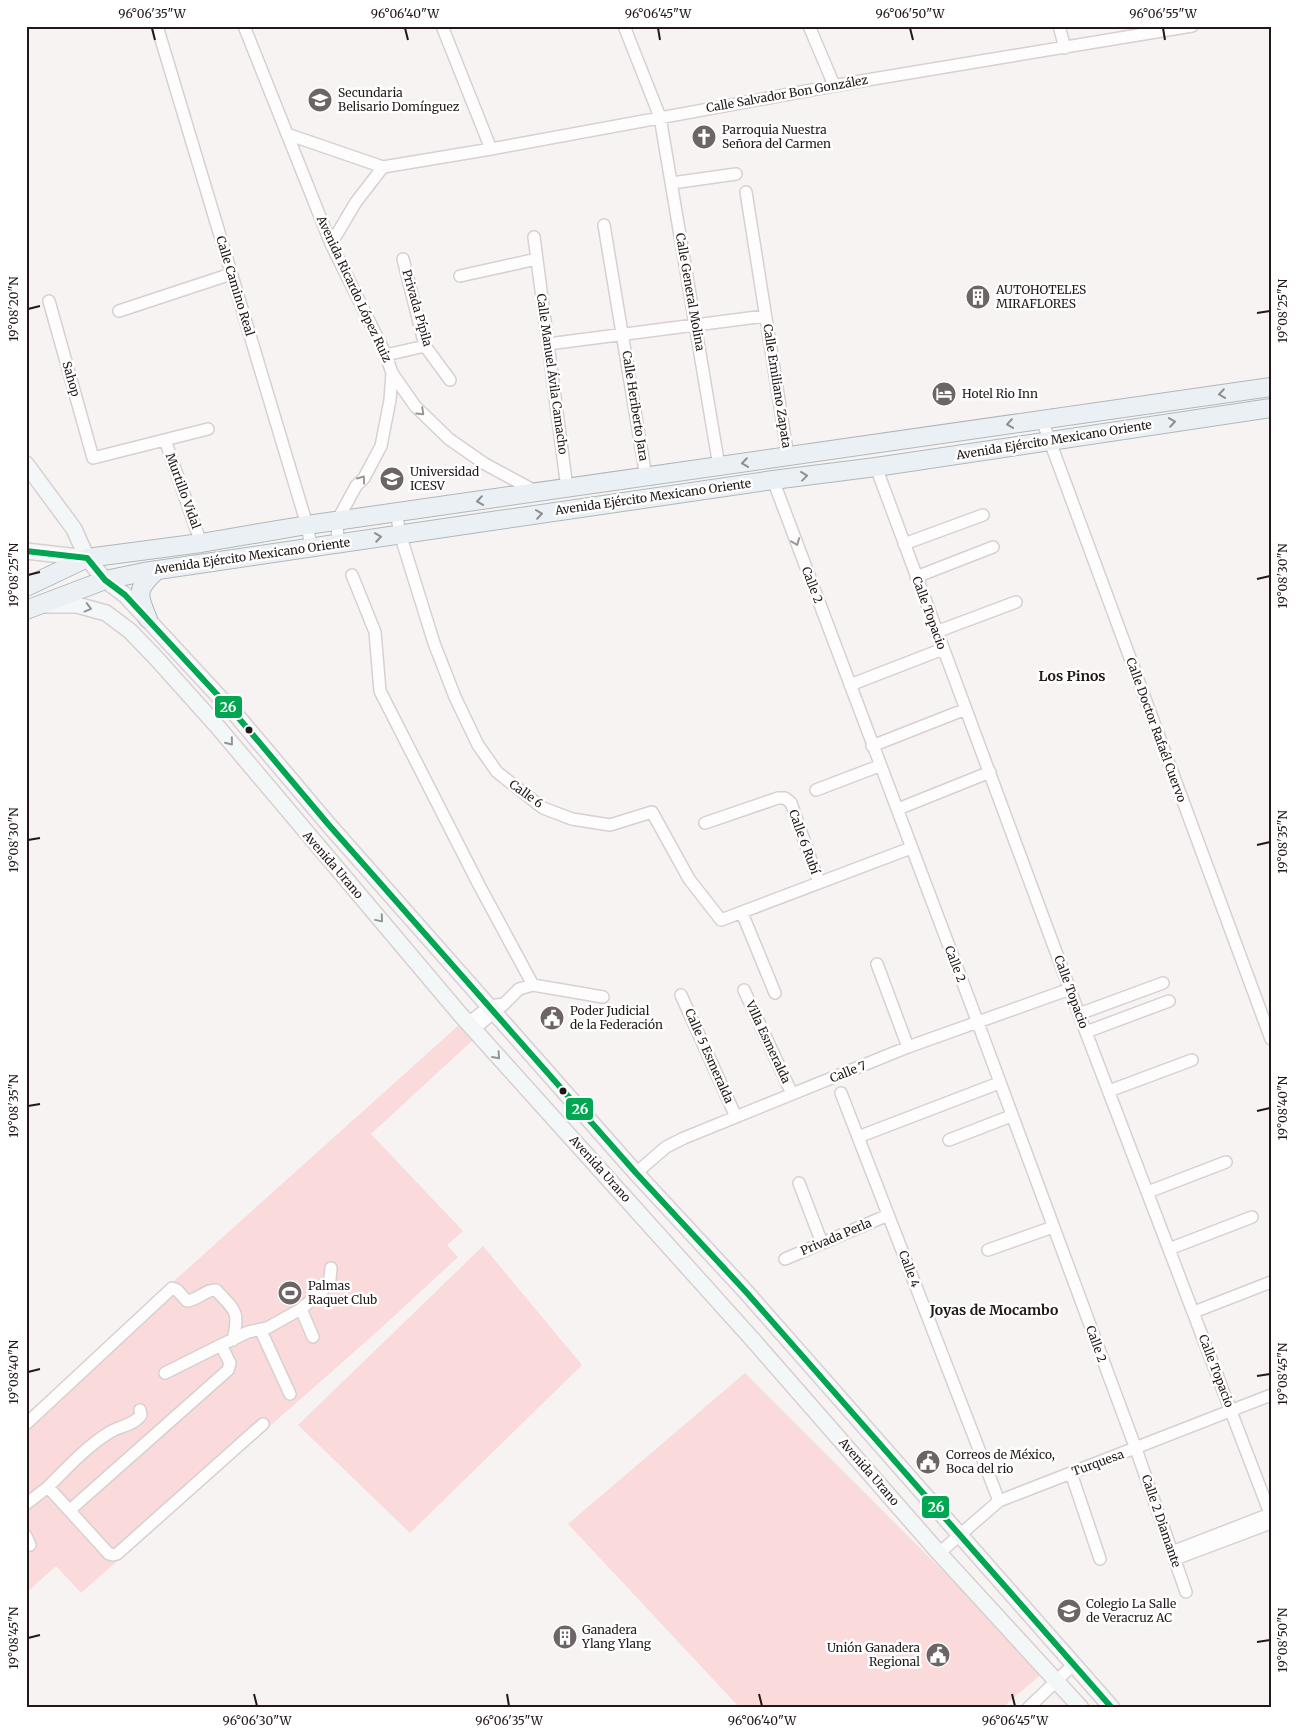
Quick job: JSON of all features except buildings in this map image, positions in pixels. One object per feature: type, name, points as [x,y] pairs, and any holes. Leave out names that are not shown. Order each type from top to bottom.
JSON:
[{"type":"main road","name":"Avenida Ejército Mexicano Oriente","points":[[26,587],[86,558],[201,543],[396,512],[1271,387]]},
{"type":"main road","name":"Avenida Ejército Mexicano Oriente","points":[[31,607],[106,580],[157,570],[773,480],[1049,442],[1271,408]]},
{"type":"main road","name":"Avenida Urano","points":[[26,464],[74,529],[86,558],[106,580],[125,595],[148,619],[237,716],[328,824],[496,1007],[636,1173],[747,1293],[1112,1708]]},
{"type":"main road","points":[[26,551],[86,558]]},
{"type":"main road","points":[[148,619],[141,602],[140,589],[157,570]]},
{"type":"main road","name":"Avenida Urano","points":[[31,607],[77,605],[106,613],[130,631],[217,726],[471,1026],[753,1340],[939,1553],[1081,1708]]},
{"type":"main road","points":[[556,1121],[576,1103]]},
{"type":"street","name":"Calle Camino Real","points":[[156,26],[307,525],[311,547]]},
{"type":"street","name":"Avenida Ricardo López Ruiz","points":[[244,26],[331,244],[386,355],[392,373],[415,406],[448,438],[485,464],[539,492]]},
{"type":"street","points":[[442,26],[491,149]]},
{"type":"street","name":"Calle General Molina","points":[[624,26],[660,117],[719,466]]},
{"type":"street","points":[[809,26],[834,85]]},
{"type":"street","points":[[1059,26],[1065,48]]},
{"type":"street","name":"Calle Salvador Bon González","points":[[287,134],[383,167],[491,149],[834,85],[1192,26]]},
{"type":"street","points":[[331,244],[356,202],[383,167]]},
{"type":"street","points":[[672,183],[736,174]]},
{"type":"street","name":"Calle Emiliano Zapata","points":[[746,192],[788,457]]},
{"type":"street","name":"Calle Heriberto Jara","points":[[604,225],[646,477]]},
{"type":"street","name":"Calle Manuel Ávila Camacho","points":[[534,237],[567,488]]},
{"type":"street","name":"Privada Pípila","points":[[403,259],[425,346],[450,380]]},
{"type":"street","points":[[460,276],[537,259]]},
{"type":"street","points":[[119,311],[231,274]]},
{"type":"street","name":"Sahop","points":[[49,301],[93,458],[165,440]]},
{"type":"street","points":[[548,344],[765,316]]},
{"type":"street","points":[[386,355],[425,346]]},
{"type":"street","points":[[338,544],[337,521],[356,486],[364,478],[381,446],[390,400],[392,373]]},
{"type":"street","name":"Calle Doctor Rafaél Cuervo","points":[[1042,420],[1266,1014],[1271,1039]]},
{"type":"street","points":[[165,440],[208,429]]},
{"type":"street","name":"Murtillo Vidal","points":[[165,440],[201,543]]},
{"type":"street","name":"Calle Topacio","points":[[876,467],[1079,1014],[1231,1410],[1268,1500],[1270,1518]]},
{"type":"street","name":"Calle 2","points":[[773,480],[872,746],[978,1022],[1136,1449]]},
{"type":"street","name":"Calle 6","points":[[396,512],[400,534],[434,643],[455,697],[478,745],[497,772],[543,808],[572,820],[610,825],[652,812],[689,879],[721,920],[911,848]]},
{"type":"street","points":[[904,544],[983,515]]},
{"type":"street","points":[[916,577],[993,547]]},
{"type":"street","points":[[352,575],[375,632],[380,690],[533,985]]},
{"type":"street","points":[[936,632],[1016,602]]},
{"type":"street","points":[[850,684],[943,649]]},
{"type":"street","points":[[872,746],[966,709]]},
{"type":"street","points":[[816,790],[880,766]]},
{"type":"street","points":[[898,810],[990,772]]},
{"type":"street","name":"Calle 6 Rubí","points":[[705,823],[778,798],[785,798],[790,803],[819,883]]},
{"type":"street","points":[[742,913],[775,993]]},
{"type":"street","points":[[877,964],[908,1047]]},
{"type":"street","points":[[1079,1014],[1163,982]]},
{"type":"street","points":[[471,1026],[519,990],[533,985],[603,997]]},
{"type":"street","name":"Calle 7","points":[[636,1173],[666,1147],[736,1117],[908,1047],[1070,989]]},
{"type":"street","name":"Villa Esmeralda","points":[[744,990],[792,1094]]},
{"type":"street","name":"Calle 5 Esmeralda","points":[[681,995],[736,1117]]},
{"type":"street","points":[[1086,1032],[1169,1000]]},
{"type":"street","points":[[1109,1091],[1192,1060]]},
{"type":"street","points":[[858,1137],[999,1083]]},
{"type":"street","name":"Calle 4","points":[[841,1092],[999,1501]]},
{"type":"street","points":[[949,1140],[1012,1116]]},
{"type":"street","points":[[1148,1192],[1226,1162]]},
{"type":"street","points":[[799,1183],[822,1243]]},
{"type":"street","name":"Privada Perla","points":[[785,1259],[888,1215]]},
{"type":"street","points":[[1170,1249],[1252,1216]]},
{"type":"street","points":[[988,1250],[1053,1227]]},
{"type":"street","points":[[164,1373],[248,1332],[262,1330],[301,1309],[323,1290],[330,1279],[331,1268]]},
{"type":"street","points":[[1194,1312],[1271,1282]]},
{"type":"street","points":[[26,1424],[172,1288],[177,1290],[188,1301],[211,1289],[216,1290],[235,1311],[237,1321],[232,1340]]},
{"type":"street","points":[[301,1309],[313,1337]]},
{"type":"street","points":[[237,1321],[248,1332]]},
{"type":"street","points":[[262,1330],[290,1394]]},
{"type":"street","points":[[70,1510],[228,1370],[230,1363],[221,1345]]},
{"type":"street","name":"Turquesa","points":[[939,1553],[999,1501],[1271,1395]]},
{"type":"street","points":[[26,1504],[48,1487],[94,1443],[111,1431],[138,1420],[141,1415],[140,1410]]},
{"type":"street","points":[[48,1487],[109,1554],[117,1554],[263,1424]]},
{"type":"street","name":"Calle 2 Diamante","points":[[1136,1449],[1186,1592]]},
{"type":"street","points":[[1071,1473],[1100,1560]]},
{"type":"street","points":[[1173,1556],[1270,1518]]},
{"type":"street","points":[[1028,1708],[1073,1665]]},
{"type":"shaded area","name":"Palmas Raquet Club","points":[[460,1024],[474,1039],[371,1134],[463,1231],[447,1245],[458,1257],[380,1329],[81,1593],[56,1566],[26,1593],[26,1414]]},
{"type":"shaded area","points":[[483,1246],[582,1365],[410,1533],[298,1425]]},
{"type":"shaded area","points":[[745,1373],[1044,1672],[1002,1708],[740,1708],[568,1524]]},
{"type":"transit line","name":"26","points":[[26,551],[87,558],[105,580],[125,595],[237,716],[328,824],[636,1173],[747,1293],[1112,1708]]},
{"type":"place","name":"Secundaria Belisario Domínguez","points":[[320,100]]},
{"type":"place","name":"Parroquia Nuestra Señora del Carmen","points":[[704,137]]},
{"type":"place","name":"AUTOHOTELES MIRAFLORES","points":[[978,297]]},
{"type":"place","name":"Hotel Rio Inn","points":[[944,394]]},
{"type":"place","name":"Universidad ICESV","points":[[392,479]]},
{"type":"place","name":"Poder Judicial de la Federación","points":[[552,1018]]},
{"type":"place","name":"Palmas Raquet Club","points":[[290,1293]]},
{"type":"place","name":"Correos de México, Boca del rio","points":[[928,1462]]},
{"type":"place","name":"Colegio La Salle de Veracruz AC","points":[[1069,1611]]},
{"type":"place","name":"Ganadera Ylang Ylang","points":[[565,1637]]},
{"type":"place","name":"Unión Ganadera Regional","points":[[938,1655]]},
{"type":"district","name":"Los Pinos","points":[[1072,676]]},
{"type":"district","name":"Joyas de Mocambo","points":[[994,1310]]}]
